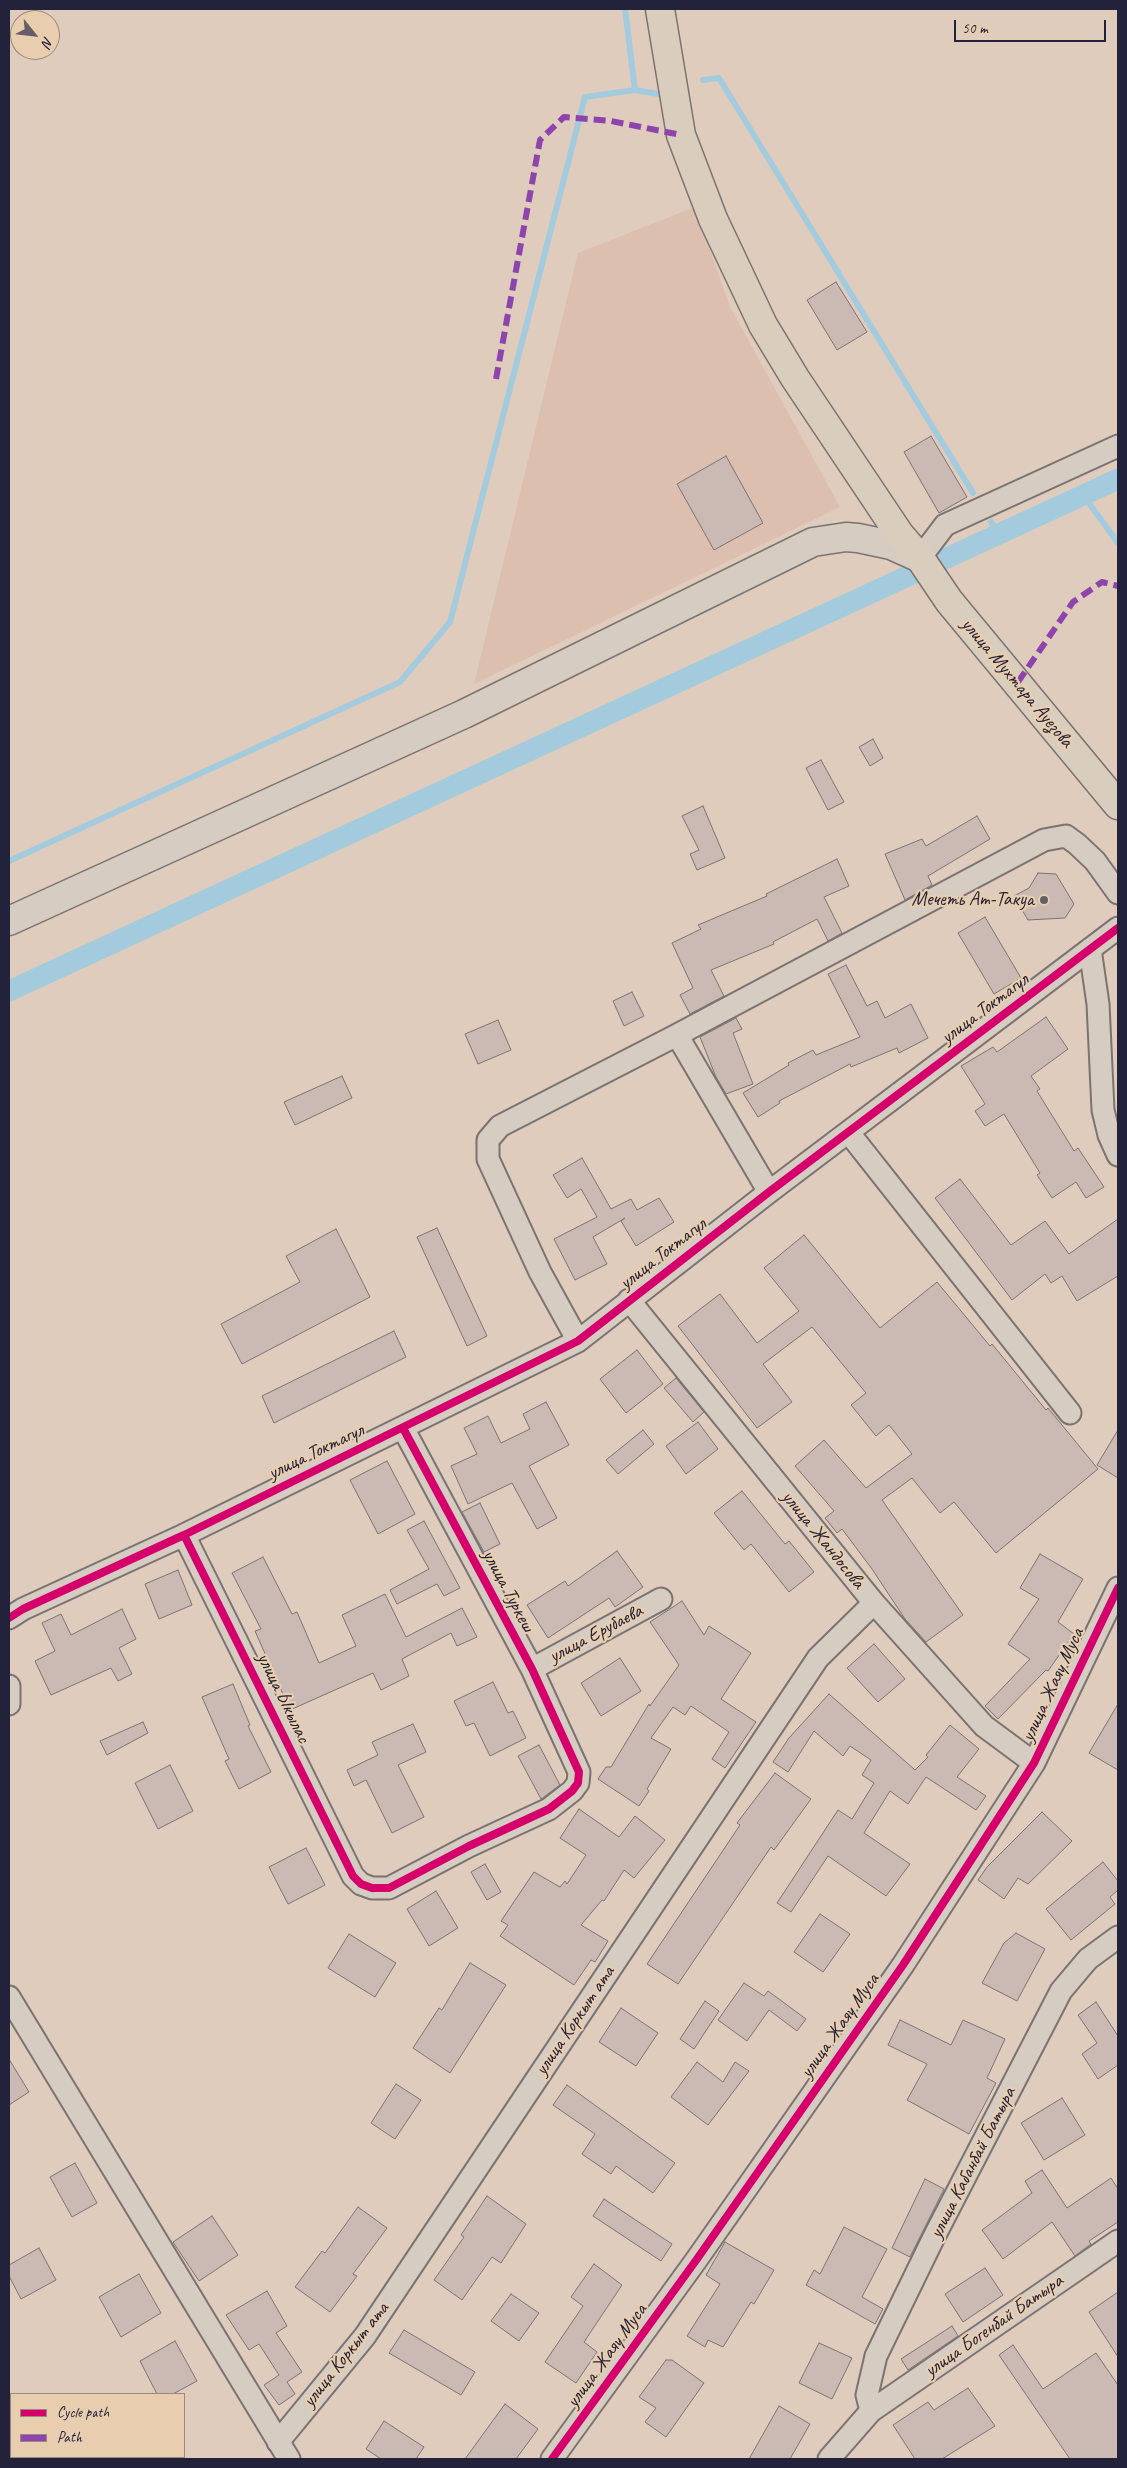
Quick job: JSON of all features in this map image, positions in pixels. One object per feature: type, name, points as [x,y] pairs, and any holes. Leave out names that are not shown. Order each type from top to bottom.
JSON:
[{"type":"main road","name":"улица Мухтара Ауезова","points":[[660,9],[681,135],[700,188],[764,325],[795,378],[900,535],[920,558],[949,601],[1118,804]]},
{"type":"main road","points":[[9,921],[464,714],[813,542],[846,537],[858,538],[891,545],[920,558]]},
{"type":"street","points":[[920,558],[945,525],[1118,446]]},
{"type":"street","points":[[578,1341],[540,1272],[488,1159],[488,1140],[500,1126],[677,1035],[1044,840],[1066,836],[1095,861],[1118,893]]},
{"type":"street","name":"улица Токтагул","points":[[9,1618],[23,1609],[184,1535],[578,1341],[769,1192],[1118,928]]},
{"type":"street","points":[[1090,949],[1098,1004],[1103,1110],[1109,1135],[1118,1155]]},
{"type":"street","points":[[677,1035],[769,1192]]},
{"type":"street","points":[[849,1133],[1070,1413]]},
{"type":"street","name":"улица Жандосова","points":[[629,1300],[874,1603],[984,1726],[1034,1763]]},
{"type":"street","name":"улица Туркеш","points":[[403,1428],[532,1669],[579,1772]]},
{"type":"street","name":"улица Ыкылас","points":[[184,1535],[353,1876],[361,1884],[372,1888],[389,1888],[469,1846],[549,1809],[572,1791],[578,1783],[579,1772]]},
{"type":"street","name":"улица Жаяу Муса","points":[[552,2459],[697,2259],[897,1973],[1034,1763],[1118,1588]]},
{"type":"street","name":"улица Ерубаева","points":[[532,1669],[661,1599]]},
{"type":"street","name":"улица Коркыт ата","points":[[284,2451],[365,2336],[818,1658],[874,1603]]},
{"type":"street","points":[[9,1686],[9,1704]]},
{"type":"street","name":"улица Кабанбай Батыра","points":[[870,2412],[867,2395],[876,2356],[934,2237],[1061,1992],[1088,1959],[1118,1937]]},
{"type":"street","points":[[9,1997],[284,2451]]},
{"type":"street","name":"улица Богенбай Батыра","points":[[870,2412],[1118,2241]]},
{"type":"street","points":[[829,2459],[870,2412]]},
{"type":"shaded area","points":[[695,207],[730,307],[840,507],[474,684],[578,253]]},
{"type":"building","points":[[836,282],[867,332],[837,350],[807,300]]},
{"type":"building","points":[[931,436],[967,497],[939,513],[904,452]]},
{"type":"building","points":[[726,456],[763,523],[714,550],[677,484]]},
{"type":"building","points":[[873,739],[883,758],[870,766],[859,747]]},
{"type":"building","points":[[821,760],[844,802],[828,810],[806,768]]},
{"type":"building","points":[[703,806],[725,858],[697,870],[690,854],[699,850],[682,816]]},
{"type":"building","points":[[977,816],[990,839],[928,876],[932,885],[905,900],[885,854],[922,839],[926,846]]},
{"type":"building","points":[[837,859],[849,886],[824,897],[842,933],[828,941],[817,919],[773,942],[774,944],[711,970],[724,996],[690,1014],[680,995],[693,988],[672,943],[701,929],[698,925],[767,896],[766,894]]},
{"type":"building","name":"Мечеть Ат-Такуа","points":[[1038,873],[1056,874],[1074,904],[1065,918],[1028,920],[1014,896],[1029,888]]},
{"type":"building","points":[[985,917],[1021,978],[994,994],[958,933]]},
{"type":"building","points":[[846,965],[867,1006],[877,1001],[885,1018],[911,1004],[928,1038],[899,1053],[897,1048],[851,1067],[850,1064],[779,1101],[780,1103],[758,1117],[743,1093],[789,1065],[788,1063],[813,1050],[816,1055],[860,1037],[828,974]]},
{"type":"building","points":[[632,992],[644,1016],[624,1026],[613,1001]]},
{"type":"building","points":[[1046,1017],[1068,1049],[1031,1076],[1040,1089],[1037,1091],[1074,1151],[1078,1148],[1104,1187],[1086,1198],[1076,1182],[1052,1198],[1037,1175],[1040,1173],[1004,1114],[985,1126],[975,1111],[985,1104],[961,1066],[993,1047],[997,1052]]},
{"type":"building","points":[[736,1018],[742,1029],[733,1033],[753,1084],[726,1094],[716,1077],[700,1037]]},
{"type":"building","points":[[498,1020],[511,1050],[478,1064],[465,1034]]},
{"type":"building","points":[[342,1076],[352,1098],[295,1125],[284,1102]]},
{"type":"building","points":[[582,1158],[611,1209],[631,1199],[637,1210],[659,1198],[674,1222],[636,1246],[621,1221],[625,1218],[593,1237],[607,1264],[575,1280],[554,1239],[597,1217],[581,1189],[567,1198],[553,1175]]},
{"type":"building","points":[[960,1179],[1011,1245],[1045,1221],[1069,1254],[1118,1219],[1118,1276],[1077,1301],[1062,1276],[1051,1283],[1045,1274],[1012,1300],[935,1198]]},
{"type":"building","points":[[437,1228],[487,1336],[467,1346],[417,1237]]},
{"type":"building","points":[[336,1229],[370,1297],[242,1364],[221,1324],[300,1282],[286,1256]]},
{"type":"building","points":[[804,1235],[880,1328],[937,1282],[990,1346],[992,1344],[1046,1410],[1048,1408],[1098,1469],[996,1553],[954,1502],[940,1513],[912,1478],[882,1500],[963,1615],[926,1642],[905,1619],[872,1569],[842,1529],[837,1533],[825,1518],[834,1511],[795,1466],[824,1440],[866,1488],[912,1454],[889,1425],[876,1436],[851,1405],[866,1393],[812,1327],[763,1364],[792,1402],[757,1428],[678,1326],[720,1294],[757,1343],[799,1311],[764,1268]]},
{"type":"building","points":[[394,1331],[406,1357],[274,1423],[262,1396]]},
{"type":"building","points":[[637,1350],[663,1384],[626,1413],[600,1379]]},
{"type":"building","points":[[676,1378],[704,1412],[693,1422],[664,1388]]},
{"type":"building","points":[[546,1402],[569,1445],[529,1466],[557,1518],[537,1529],[512,1483],[468,1504],[451,1466],[477,1454],[464,1428],[488,1416],[501,1443],[530,1429],[523,1414]]},
{"type":"building","points":[[698,1422],[718,1449],[686,1474],[666,1446]]},
{"type":"building","points":[[643,1430],[654,1444],[618,1474],[606,1460]]},
{"type":"building","points":[[1118,1430],[1118,1478],[1097,1465]]},
{"type":"building","points":[[387,1461],[415,1514],[378,1534],[350,1480]]},
{"type":"building","points":[[742,1491],[785,1544],[789,1541],[814,1572],[789,1592],[751,1544],[744,1550],[714,1513]]},
{"type":"building","points":[[480,1503],[500,1544],[484,1552],[462,1512]]},
{"type":"building","points":[[424,1521],[460,1588],[444,1596],[437,1584],[397,1604],[390,1590],[429,1569],[407,1530]]},
{"type":"building","points":[[617,1551],[643,1587],[615,1607],[609,1598],[548,1638],[527,1605],[565,1581],[568,1586]]},
{"type":"building","points":[[1040,1554],[1083,1579],[1058,1622],[1074,1634],[1048,1671],[1046,1670],[998,1719],[985,1706],[1030,1659],[1008,1644],[1039,1599],[1020,1588]]},
{"type":"building","points":[[263,1557],[292,1614],[297,1612],[319,1663],[356,1646],[342,1615],[385,1594],[406,1637],[462,1608],[477,1637],[457,1646],[451,1633],[402,1659],[409,1676],[381,1690],[373,1673],[290,1710],[255,1631],[261,1629],[232,1573]]},
{"type":"building","points":[[178,1570],[192,1605],[159,1619],[145,1584]]},
{"type":"building","points":[[682,1601],[704,1635],[709,1626],[751,1653],[721,1699],[756,1722],[725,1768],[712,1759],[729,1732],[691,1706],[685,1715],[673,1707],[651,1738],[671,1749],[639,1806],[598,1779],[606,1767],[611,1767],[649,1704],[650,1706],[679,1665],[650,1622]]},
{"type":"building","points":[[122,1609],[136,1639],[119,1648],[132,1674],[118,1681],[111,1668],[51,1695],[35,1661],[55,1651],[42,1623],[61,1614],[71,1635]]},
{"type":"building","points":[[874,1644],[905,1679],[878,1702],[847,1668]]},
{"type":"building","points":[[620,1658],[641,1691],[601,1716],[581,1683]]},
{"type":"building","points":[[493,1682],[508,1713],[513,1711],[526,1738],[490,1756],[474,1723],[466,1726],[454,1701]]},
{"type":"building","points":[[233,1684],[250,1725],[248,1726],[271,1772],[239,1789],[225,1761],[229,1759],[202,1697]]},
{"type":"building","points":[[829,1694],[915,1770],[928,1757],[926,1755],[950,1725],[979,1749],[957,1777],[986,1796],[976,1810],[926,1777],[908,1804],[890,1791],[864,1833],[910,1864],[886,1896],[828,1856],[791,1912],[777,1903],[838,1810],[852,1819],[874,1783],[862,1775],[871,1760],[850,1746],[843,1756],[814,1731],[788,1772],[773,1762],[789,1738]]},
{"type":"building","points":[[1118,1704],[1118,1770],[1089,1753]]},
{"type":"building","points":[[143,1722],[148,1733],[107,1755],[100,1741]]},
{"type":"building","points":[[413,1724],[426,1752],[398,1765],[424,1817],[392,1833],[366,1780],[354,1786],[347,1770],[378,1755],[372,1742]]},
{"type":"building","points":[[539,1745],[560,1785],[541,1799],[518,1756]]},
{"type":"building","points":[[170,1765],[193,1811],[158,1829],[135,1783]]},
{"type":"building","points":[[775,1773],[811,1799],[774,1850],[771,1847],[678,1984],[647,1964],[740,1825],[737,1823]]},
{"type":"building","points":[[579,1809],[619,1837],[635,1816],[665,1840],[634,1878],[624,1870],[604,1901],[602,1900],[581,1925],[608,1941],[595,1962],[591,1960],[574,1985],[500,1936],[508,1925],[501,1921],[534,1872],[560,1887],[565,1881],[567,1884],[586,1855],[560,1838]]},
{"type":"building","points":[[1042,1812],[1072,1841],[1028,1884],[1018,1878],[1004,1899],[978,1880],[987,1867]]},
{"type":"building","points":[[306,1848],[325,1885],[288,1904],[269,1867]]},
{"type":"building","points":[[1103,1862],[1118,1881],[1118,1890],[1110,1897],[1115,1904],[1071,1940],[1046,1909]]},
{"type":"building","points":[[485,1864],[501,1892],[487,1900],[471,1872]]},
{"type":"building","points":[[436,1891],[458,1928],[429,1946],[407,1909]]},
{"type":"building","points":[[820,1914],[850,1934],[823,1972],[794,1952]]},
{"type":"building","points":[[1016,1933],[1045,1949],[1017,2001],[982,1983],[1004,1943]]},
{"type":"building","points":[[349,1934],[396,1963],[375,1997],[328,1968]]},
{"type":"building","points":[[470,1963],[506,1985],[450,2073],[413,2048],[439,2008],[442,2010]]},
{"type":"building","points":[[744,1983],[764,1996],[768,1991],[806,2019],[797,2031],[769,2010],[747,2041],[718,2020]]},
{"type":"building","points":[[705,2001],[719,2011],[694,2049],[680,2039]]},
{"type":"building","points":[[1096,2002],[1118,2036],[1118,2065],[1098,2079],[1082,2054],[1097,2043],[1078,2015]]},
{"type":"building","points":[[621,2008],[658,2033],[636,2066],[599,2042]]},
{"type":"building","points":[[900,2020],[951,2045],[963,2020],[1005,2039],[987,2078],[996,2083],[969,2134],[907,2100],[927,2064],[888,2045]]},
{"type":"building","points":[[9,2059],[29,2092],[9,2105]]},
{"type":"building","points":[[697,2062],[723,2082],[735,2062],[749,2071],[708,2125],[671,2097]]},
{"type":"building","points":[[396,2084],[421,2100],[395,2139],[371,2123]]},
{"type":"building","points":[[567,2085],[675,2163],[653,2193],[616,2166],[611,2174],[582,2154],[595,2134],[553,2105]]},
{"type":"building","points":[[1062,2098],[1085,2135],[1044,2160],[1021,2123]]},
{"type":"building","points":[[75,2163],[97,2203],[72,2217],[50,2177]]},
{"type":"building","points":[[1042,2170],[1067,2208],[1111,2178],[1118,2189],[1118,2222],[1089,2241],[1091,2244],[1075,2256],[1052,2222],[1003,2259],[982,2230],[1032,2193],[1025,2181]]},
{"type":"building","points":[[925,2179],[944,2189],[910,2257],[892,2248]]},
{"type":"building","points":[[487,2196],[526,2224],[501,2263],[492,2257],[462,2300],[434,2280],[464,2237],[461,2235]]},
{"type":"building","points":[[604,2199],[672,2244],[661,2261],[593,2216]]},
{"type":"building","points":[[358,2207],[387,2228],[353,2274],[357,2276],[330,2312],[295,2287],[322,2251],[325,2253]]},
{"type":"building","points":[[212,2216],[238,2255],[199,2281],[173,2242]]},
{"type":"building","points":[[844,2227],[887,2249],[862,2297],[883,2309],[875,2324],[806,2285],[814,2270],[820,2274]]},
{"type":"building","points":[[725,2242],[774,2270],[754,2304],[751,2302],[723,2347],[708,2340],[705,2347],[687,2336],[720,2284],[706,2275]]},
{"type":"building","points":[[39,2248],[56,2280],[21,2299],[9,2276],[9,2265]]},
{"type":"building","points":[[594,2264],[622,2285],[584,2342],[597,2352],[576,2383],[545,2362],[583,2306],[571,2297]]},
{"type":"building","points":[[985,2268],[1003,2295],[963,2322],[945,2294]]},
{"type":"building","points":[[139,2274],[161,2313],[121,2337],[99,2297]]},
{"type":"building","points":[[267,2291],[287,2326],[276,2333],[302,2372],[287,2382],[295,2394],[279,2405],[264,2385],[279,2375],[259,2344],[249,2350],[226,2315]]},
{"type":"building","points":[[1118,2292],[1118,2357],[1089,2312]]},
{"type":"building","points":[[511,2294],[539,2313],[519,2341],[491,2321]]},
{"type":"building","points":[[952,2326],[958,2336],[908,2370],[901,2359]]},
{"type":"building","points":[[404,2330],[475,2372],[461,2395],[389,2353]]},
{"type":"building","points":[[175,2341],[197,2381],[175,2393],[156,2393],[140,2361]]},
{"type":"building","points":[[819,2343],[852,2358],[832,2399],[799,2383]]},
{"type":"building","points":[[1013,2345],[1043,2389],[1096,2353],[1118,2385],[1118,2459],[1070,2459],[999,2355]]},
{"type":"building","points":[[666,2360],[672,2360],[704,2383],[666,2437],[645,2422],[656,2408],[639,2397]]},
{"type":"building","points":[[968,2388],[995,2426],[942,2459],[915,2459],[893,2425],[928,2402],[934,2410]]},
{"type":"building","points":[[505,2404],[538,2429],[516,2459],[465,2459]]},
{"type":"building","points":[[779,2406],[810,2424],[790,2459],[749,2459]]},
{"type":"building","points":[[384,2421],[424,2447],[416,2459],[381,2459],[366,2449]]},
{"type":"waterway","points":[[625,9],[635,90]]},
{"type":"waterway","points":[[703,80],[719,78],[973,493]]},
{"type":"waterway","points":[[9,861],[400,682],[450,622],[585,97],[635,90],[658,94]]},
{"type":"waterway","points":[[9,991],[1118,479]]},
{"type":"waterway","points":[[1083,495],[1118,543]]},
{"type":"waterway","points":[[991,522],[999,534]]},
{"type":"marked path","points":[[496,379],[540,140],[564,117],[611,121],[681,135]]},
{"type":"marked path","points":[[1018,682],[1073,602],[1102,582],[1118,586]]},
{"type":"cycle path","points":[[9,1618],[23,1609],[184,1535],[578,1341],[769,1192],[1118,928]]},
{"type":"cycle path","points":[[184,1535],[353,1876],[361,1884],[372,1888],[389,1888],[469,1846],[549,1809],[572,1791],[578,1783],[579,1772],[532,1669],[403,1428]]},
{"type":"cycle path","points":[[552,2459],[697,2259],[903,1965],[1034,1763],[1118,1588]]},
{"type":"place","name":"Мечеть Ат-Такуа","points":[[1044,900]]}]
